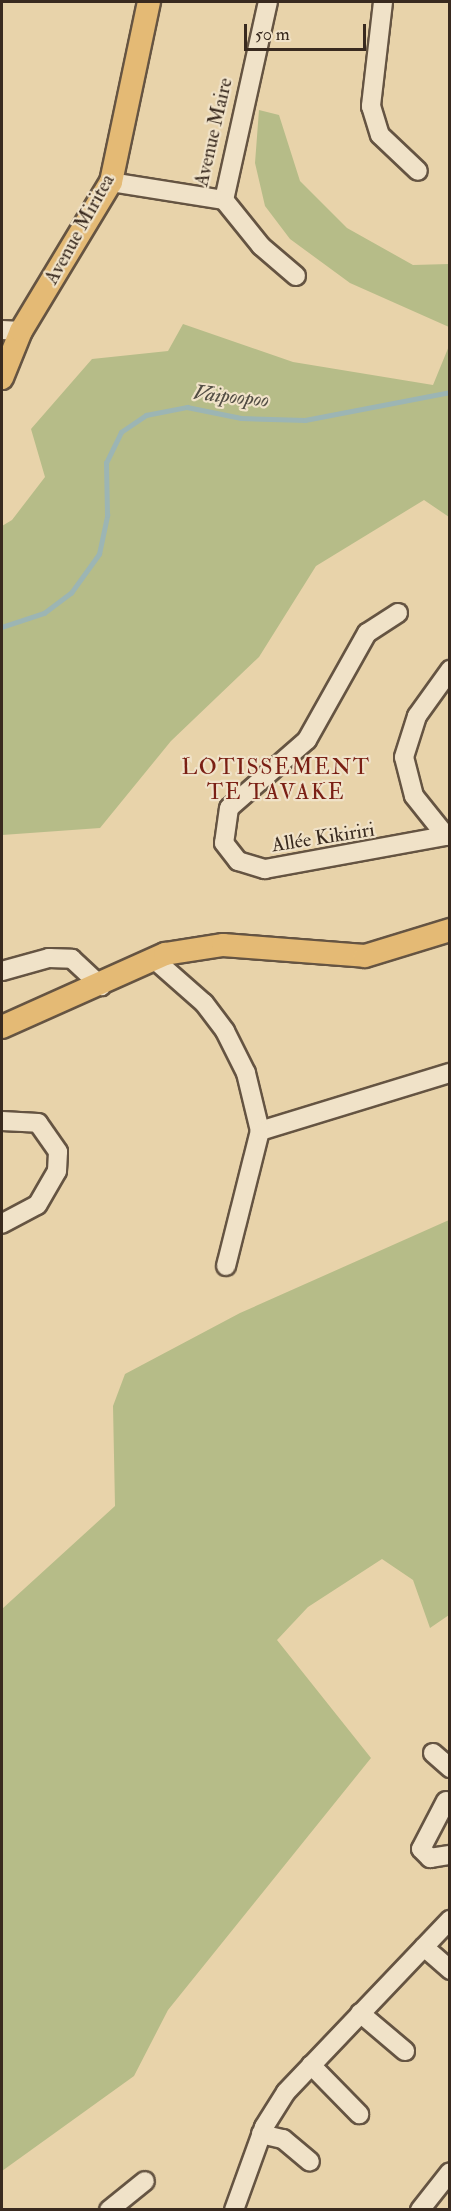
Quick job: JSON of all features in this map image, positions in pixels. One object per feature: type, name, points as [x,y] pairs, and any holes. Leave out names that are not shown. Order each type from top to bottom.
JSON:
[{"type":"main road","name":"Avenue Miritea","points":[[2,378],[11,330],[111,182],[149,2]]},
{"type":"main road","points":[[2,1026],[101,986],[155,960],[223,945],[365,956],[450,930]]},
{"type":"street","name":"Avenue Maire","points":[[111,182],[224,200],[268,2]]},
{"type":"street","points":[[383,2],[371,106],[380,135],[418,171]]},
{"type":"street","points":[[224,200],[261,246],[296,276]]},
{"type":"street","name":"Allée Kikiriri","points":[[398,613],[368,633],[307,740],[229,808],[224,843],[238,861],[265,869],[448,836]]},
{"type":"street","points":[[448,836],[414,796],[405,757],[417,717],[450,669]]},
{"type":"street","points":[[2,971],[49,958],[72,959],[101,986]]},
{"type":"street","points":[[155,960],[204,1003],[225,1030],[246,1073],[260,1131],[226,1266]]},
{"type":"street","points":[[260,1131],[450,1073]]},
{"type":"street","points":[[2,1121],[38,1123],[58,1152],[57,1172],[37,1205],[2,1224]]},
{"type":"street","points":[[433,1754],[450,1768]]},
{"type":"street","points":[[446,1801],[421,1849],[430,1858],[450,1856]]},
{"type":"street","points":[[234,2210],[261,2134],[276,2106],[311,2064],[450,1920]]},
{"type":"street","points":[[424,1947],[450,1970]]},
{"type":"street","points":[[360,2013],[405,2051]]},
{"type":"street","points":[[311,2064],[359,2114]]},
{"type":"street","points":[[261,2134],[283,2139],[310,2162]]},
{"type":"street","points":[[420,2210],[450,2172]]},
{"type":"street","points":[[109,2210],[145,2181]]},
{"type":"green space","points":[[259,110],[279,115],[300,181],[347,228],[413,265],[449,264],[449,327],[350,283],[290,239],[265,206],[255,163]]},
{"type":"green space","points":[[183,324],[293,362],[433,385],[449,346],[449,517],[424,500],[316,566],[259,657],[171,741],[100,828],[2,835],[2,526],[12,520],[45,477],[31,429],[92,359],[168,351]]},
{"type":"green space","points":[[449,1220],[449,1615],[430,1628],[413,1580],[382,1559],[308,1607],[277,1640],[371,1758],[168,2010],[134,2076],[2,2171],[2,1609],[115,1506],[113,1406],[125,1374],[240,1313]]},
{"type":"waterway","name":"Vaipoopoo","points":[[2,627],[44,613],[71,593],[99,554],[107,515],[106,463],[121,432],[146,415],[187,407],[241,418],[305,420],[450,392]]},
{"type":"district","name":"LOTISSEMENT TE TAVAKE","points":[[276,780]]}]
